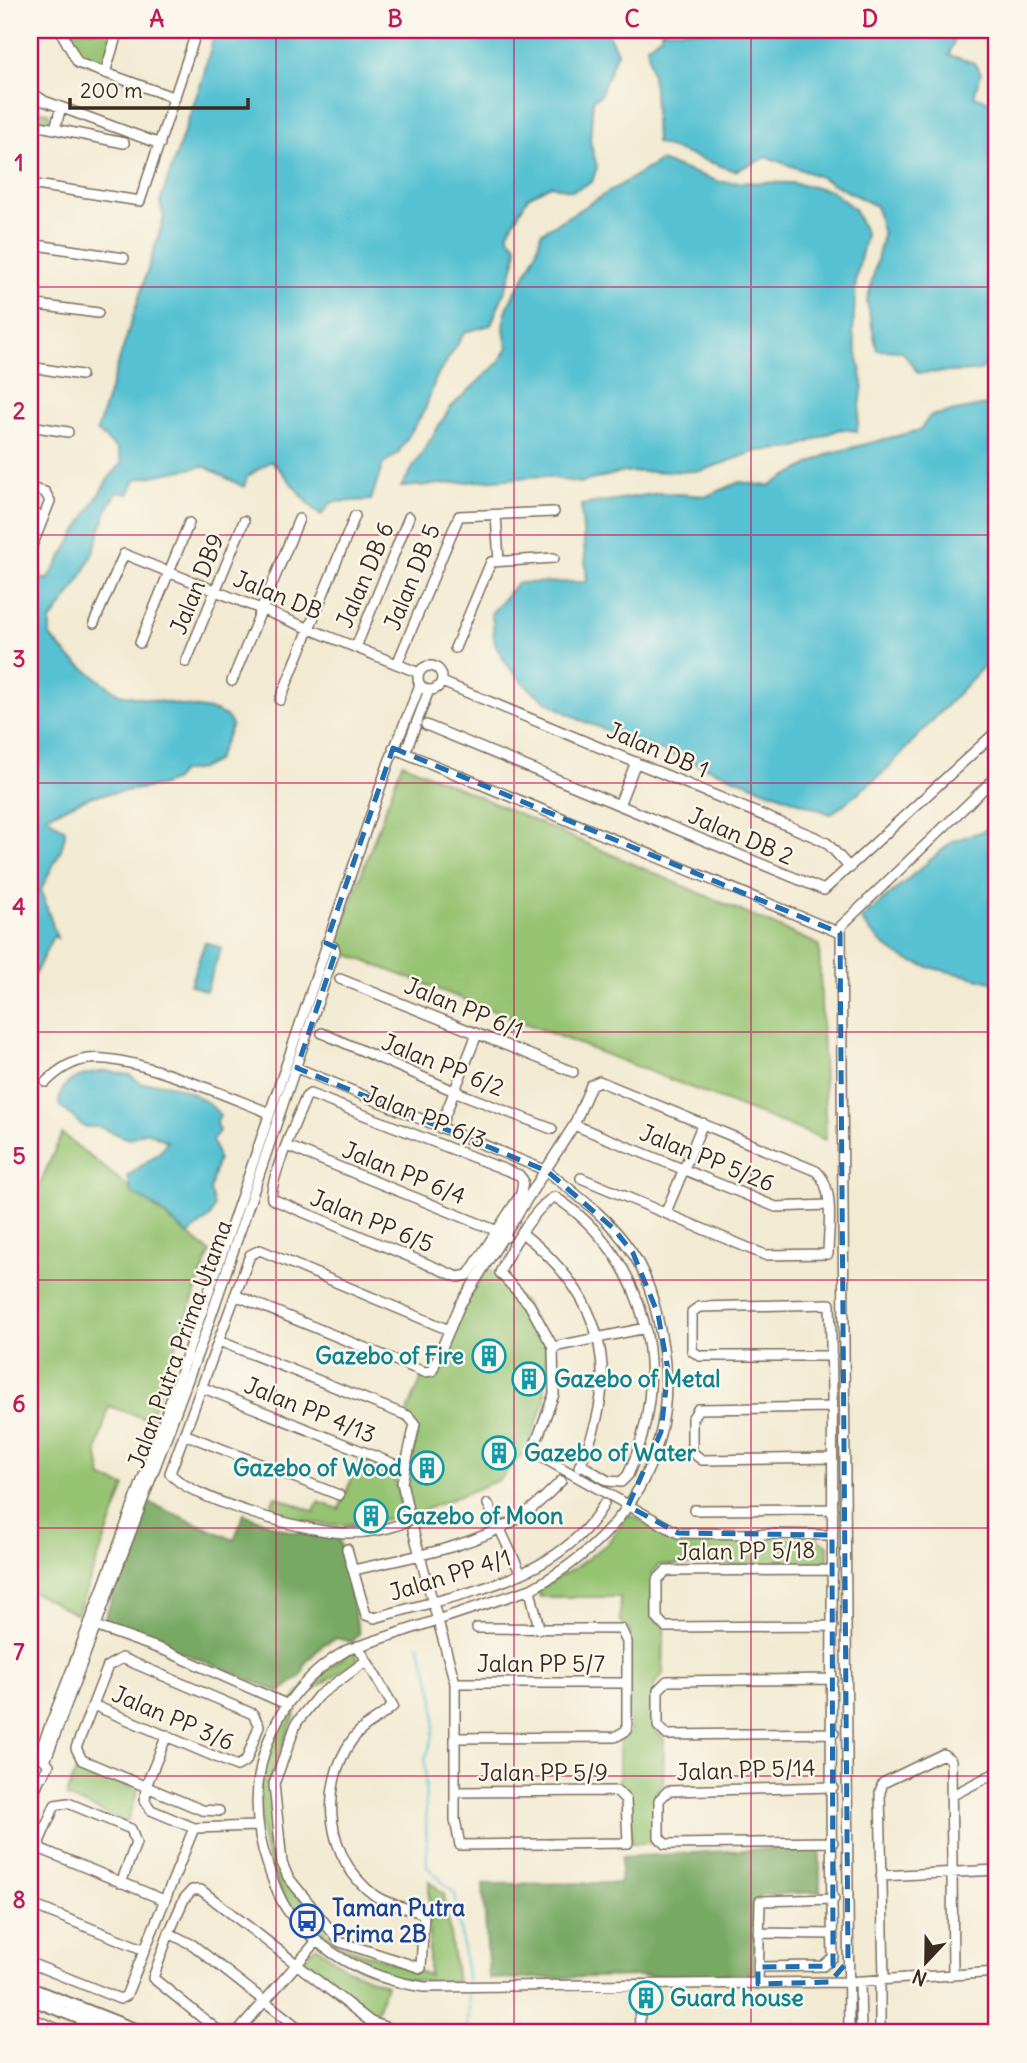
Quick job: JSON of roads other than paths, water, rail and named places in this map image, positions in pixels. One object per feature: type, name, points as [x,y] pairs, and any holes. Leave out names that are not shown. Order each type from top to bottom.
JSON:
[{"type":"main road","points":[[30,1988],[138,2032]]},
{"type":"main road","points":[[30,1999],[116,2033]]},
{"type":"street","points":[[60,30],[75,61],[175,98]]},
{"type":"street","points":[[105,73],[118,30]]},
{"type":"street","points":[[30,184],[138,202],[142,198],[197,30]]},
{"type":"street","points":[[30,91],[44,101],[160,144]]},
{"type":"street","points":[[30,101],[44,101]]},
{"type":"street","points":[[55,129],[61,107]]},
{"type":"street","points":[[30,124],[124,143]]},
{"type":"street","points":[[30,244],[124,258]]},
{"type":"street","points":[[30,304],[98,313]]},
{"type":"street","points":[[30,367],[81,375]]},
{"type":"street","points":[[30,425],[68,432]]},
{"type":"street","points":[[30,488],[45,492],[50,500],[30,551]]},
{"type":"street","points":[[30,512],[43,517]]},
{"type":"street","name":"Jalan DB 5","points":[[397,664],[456,520],[463,516],[554,512]]},
{"type":"street","points":[[496,515],[499,561]]},
{"type":"street","points":[[280,700],[355,516]]},
{"type":"street","name":"Jalan DB 6","points":[[356,647],[409,517]]},
{"type":"street","points":[[232,681],[299,519]]},
{"type":"street","name":"Jalan DB9","points":[[186,662],[244,521]]},
{"type":"street","points":[[139,643],[189,523]]},
{"type":"street","name":"Jalan DB","points":[[94,623],[122,554],[419,673]]},
{"type":"street","points":[[455,648],[488,565],[499,561],[554,558]]},
{"type":"street","points":[[405,753],[425,688],[419,673],[425,667],[433,666],[442,674],[442,682],[437,688],[425,688]]},
{"type":"street","name":"Jalan DB 1","points":[[442,682],[823,840],[850,867]]},
{"type":"street","points":[[425,688],[393,748],[840,933]]},
{"type":"street","name":"Jalan DB 2","points":[[426,725],[817,889],[829,889],[997,731]]},
{"type":"street","name":"Jalan Putra Prima Utama","points":[[200,1333],[326,943],[393,748]]},
{"type":"street","points":[[619,805],[636,762]]},
{"type":"street","points":[[849,2033],[840,933],[843,920],[997,776]]},
{"type":"street","name":"Jalan Putra Prima Utama","points":[[33,1774],[49,1768],[38,1758],[94,1626],[297,1068],[335,951],[334,947],[326,943]]},
{"type":"street","name":"Jalan PP 6/1","points":[[340,979],[573,1072]]},
{"type":"street","name":"Jalan PP 6/2","points":[[322,1033],[454,1091],[552,1129]]},
{"type":"street","points":[[440,1128],[477,1034]]},
{"type":"street","points":[[46,1082],[71,1064],[104,1058],[137,1065],[270,1113]]},
{"type":"street","points":[[297,1068],[547,1171],[620,1236],[633,1253],[658,1314],[668,1370],[661,1432],[642,1485],[598,1544],[530,1590],[358,1646],[324,1664],[286,1704],[264,1752],[258,1785],[256,1826],[272,1879],[289,1913],[317,1941],[357,1968],[395,1982],[452,1986],[639,1986],[860,1982],[997,1972]]},
{"type":"street","points":[[235,1295],[424,1372],[432,1371],[460,1306],[575,1125],[592,1084],[599,1081],[816,1171],[824,1181],[828,1205],[828,1254],[765,1255],[581,1178]]},
{"type":"street","name":"Jalan PP 6/3","points":[[287,1146],[306,1097],[317,1095],[519,1175],[525,1185],[495,1230]]},
{"type":"street","points":[[666,1212],[703,1123]]},
{"type":"street","name":"Jalan PP 5/26","points":[[575,1125],[776,1207],[828,1205]]},
{"type":"street","name":"Jalan PP 6/5","points":[[287,1146],[270,1192],[272,1199],[457,1277],[468,1275],[495,1230]]},
{"type":"street","name":"Jalan PP 6/4","points":[[287,1146],[495,1230],[506,1237]]},
{"type":"street","points":[[580,1464],[608,1481],[621,1482],[628,1475],[639,1451],[653,1386],[646,1328],[629,1276],[603,1237],[555,1196],[546,1200],[522,1233],[500,1273],[529,1304],[553,1347],[554,1394],[535,1450],[678,1533],[832,1535]]},
{"type":"street","points":[[522,1233],[566,1273],[580,1295],[601,1351],[603,1379],[600,1413],[575,1475]]},
{"type":"street","points":[[200,1333],[219,1341],[408,1416],[415,1424],[404,1468],[404,1498],[410,1519],[378,1530],[346,1533],[311,1528],[232,1505],[177,1483],[170,1473],[201,1387],[219,1341],[250,1255],[260,1250],[449,1330]]},
{"type":"street","points":[[758,1967],[823,1966],[833,1957],[834,1732],[832,1356],[830,1304],[699,1307],[692,1312],[692,1351],[696,1355],[832,1356]]},
{"type":"street","points":[[553,1347],[646,1328]]},
{"type":"street","name":"Jalan PP 4/13","points":[[201,1387],[404,1468]]},
{"type":"street","points":[[832,1407],[698,1409],[692,1419],[692,1452],[702,1460],[832,1458]]},
{"type":"street","points":[[184,1434],[339,1495]]},
{"type":"street","points":[[347,1549],[354,1570],[420,1554],[498,1528],[535,1507],[561,1481]]},
{"type":"street","points":[[488,1504],[521,1574]]},
{"type":"street","name":"Jalan PP 4/1","points":[[354,1570],[366,1615],[375,1618],[495,1585],[521,1574],[576,1539],[604,1504]]},
{"type":"street","points":[[694,1510],[832,1509]]},
{"type":"street","points":[[413,1530],[455,1683],[456,1792]]},
{"type":"street","name":"Jalan PP 5/18","points":[[833,1570],[666,1571],[660,1574],[657,1618],[665,1627],[833,1626]]},
{"type":"street","points":[[530,1590],[538,1611],[539,1628]]},
{"type":"street","points":[[94,1626],[166,1651],[286,1704]]},
{"type":"street","points":[[457,1738],[619,1737],[627,1730],[626,1637],[617,1628],[477,1628]]},
{"type":"street","points":[[358,1646],[393,1706],[352,1740],[332,1786],[335,1842],[340,1854],[375,1896],[424,1914],[424,1962],[421,1968],[340,1942],[288,1877],[282,1863],[274,1784],[298,1723],[318,1696],[366,1661]]},
{"type":"street","name":"Jalan PP 3/6","points":[[122,1658],[253,1714],[259,1726],[246,1761],[237,1766],[167,1735],[93,1705],[108,1666],[122,1658]]},
{"type":"street","points":[[833,1679],[667,1681],[658,1690],[658,1727],[667,1735],[834,1732]]},
{"type":"street","name":"Jalan PP 5/7","points":[[455,1683],[627,1683]]},
{"type":"street","points":[[93,1705],[76,1748],[82,1760],[202,1810],[219,1811]]},
{"type":"street","points":[[167,1735],[146,1786],[145,1801],[151,1810],[194,1828],[256,1826]]},
{"type":"street","points":[[880,2033],[883,1783],[943,1754],[950,1756],[953,1795],[953,1975]]},
{"type":"street","points":[[953,1795],[997,1772]]},
{"type":"street","points":[[30,1803],[33,1774]]},
{"type":"street","name":"Jalan PP 5/14","points":[[833,1787],[668,1791],[662,1794],[659,1800],[659,1837],[665,1844],[833,1842]]},
{"type":"street","name":"Jalan PP 5/9","points":[[617,1791],[626,1800],[628,1843],[466,1846],[457,1840],[456,1792],[617,1791]]},
{"type":"street","points":[[121,1883],[136,1843],[131,1829],[60,1803],[50,1811],[39,1842],[41,1849],[121,1883],[164,1900]]},
{"type":"street","points":[[30,1963],[120,1999],[126,1996],[194,1828]]},
{"type":"street","points":[[881,1876],[997,1870]]},
{"type":"street","points":[[221,2033],[153,1978],[184,1899],[192,1890],[201,1890],[371,2022],[401,2033]]},
{"type":"street","points":[[758,1983],[760,1901],[834,1899]]},
{"type":"street","points":[[30,1904],[145,1951]]},
{"type":"street","points":[[169,1933],[192,1945],[305,2033]]},
{"type":"street","points":[[758,1933],[832,1934]]},
{"type":"street","points":[[237,2033],[317,1941]]},
{"type":"street","points":[[830,1982],[844,1971],[848,1961]]},
{"type":"street","points":[[861,2005],[871,1987],[882,1980]]},
{"type":"street","points":[[830,1982],[839,1989],[849,2004]]},
{"type":"street","points":[[860,1982],[861,2033]]},
{"type":"street","points":[[639,1986],[640,2033]]},
{"type":"street","points":[[30,2018],[68,2033]]},
{"type":"street","points":[[365,2033],[371,2022]]},
{"type":"street","points":[[699,2033],[822,2033]]},
{"type":"water","points":[[215,30],[606,30],[617,52],[600,96],[593,99],[590,141],[597,167],[592,182],[572,191],[551,185],[528,197],[507,234],[517,247],[516,257],[491,325],[465,332],[436,378],[425,409],[398,453],[383,464],[371,500],[332,502],[321,515],[271,461],[247,477],[244,487],[204,466],[136,479],[128,494],[118,492],[113,499],[84,571],[69,597],[50,621],[50,636],[70,658],[119,694],[215,711],[226,716],[232,725],[216,761],[200,769],[181,772],[173,781],[159,786],[92,796],[46,816],[65,830],[60,852],[41,890],[57,938],[53,936],[30,984],[30,575],[48,580],[108,479],[122,463],[118,450],[97,431],[164,218],[160,202],[204,74]]},
{"type":"water","points":[[661,30],[958,30],[949,55],[975,63],[981,73],[974,96],[997,103],[997,360],[978,371],[918,373],[902,351],[877,350],[867,302],[883,235],[876,206],[818,176],[767,157],[735,171],[656,143],[654,88],[647,46],[661,35]]},
{"type":"water","points":[[660,161],[720,182],[791,183],[830,190],[854,209],[866,234],[856,278],[853,334],[863,383],[857,431],[840,429],[795,448],[757,451],[701,471],[623,472],[579,483],[544,476],[401,487],[450,408],[498,363],[508,348],[504,322],[506,312],[534,257],[541,233]]},
{"type":"water","points":[[997,403],[997,552],[990,566],[997,578],[997,652],[883,773],[831,814],[582,721],[556,707],[522,682],[496,646],[491,614],[517,583],[587,582],[581,505],[660,493],[707,496],[740,482],[769,486],[828,454],[920,430],[930,416]]},
{"type":"water","points":[[997,816],[997,984],[907,959],[876,937],[861,919],[953,841],[986,830]]},
{"type":"water","points":[[205,942],[221,948],[206,991],[190,985]]},
{"type":"water","points":[[106,1071],[130,1075],[142,1084],[163,1084],[185,1090],[205,1101],[220,1115],[216,1123],[219,1131],[212,1140],[218,1158],[210,1189],[214,1207],[210,1217],[188,1235],[157,1208],[131,1192],[128,1176],[161,1151],[167,1141],[146,1131],[129,1139],[99,1127],[84,1127],[59,1105],[60,1096],[68,1083],[81,1076]]},
{"type":"waterway","points":[[418,1644],[428,1672],[435,1715],[431,1744],[425,1758],[427,1867],[455,1894],[468,1982]]},
{"type":"waterway","points":[[468,2033],[469,1991]]},
{"type":"place","name":"Gazebo of Fire","points":[[489,1356]]},
{"type":"place","name":"Gazebo of Metal","points":[[529,1379]]},
{"type":"place","name":"Gazebo of Water","points":[[499,1453]]},
{"type":"place","name":"Gazebo of Wood","points":[[427,1468]]},
{"type":"place","name":"Gazebo of Moon","points":[[371,1516]]},
{"type":"place","name":"Taman Putra Prima 2B","points":[[307,1921]]},
{"type":"place","name":"Guard house","points":[[646,1998]]}]
